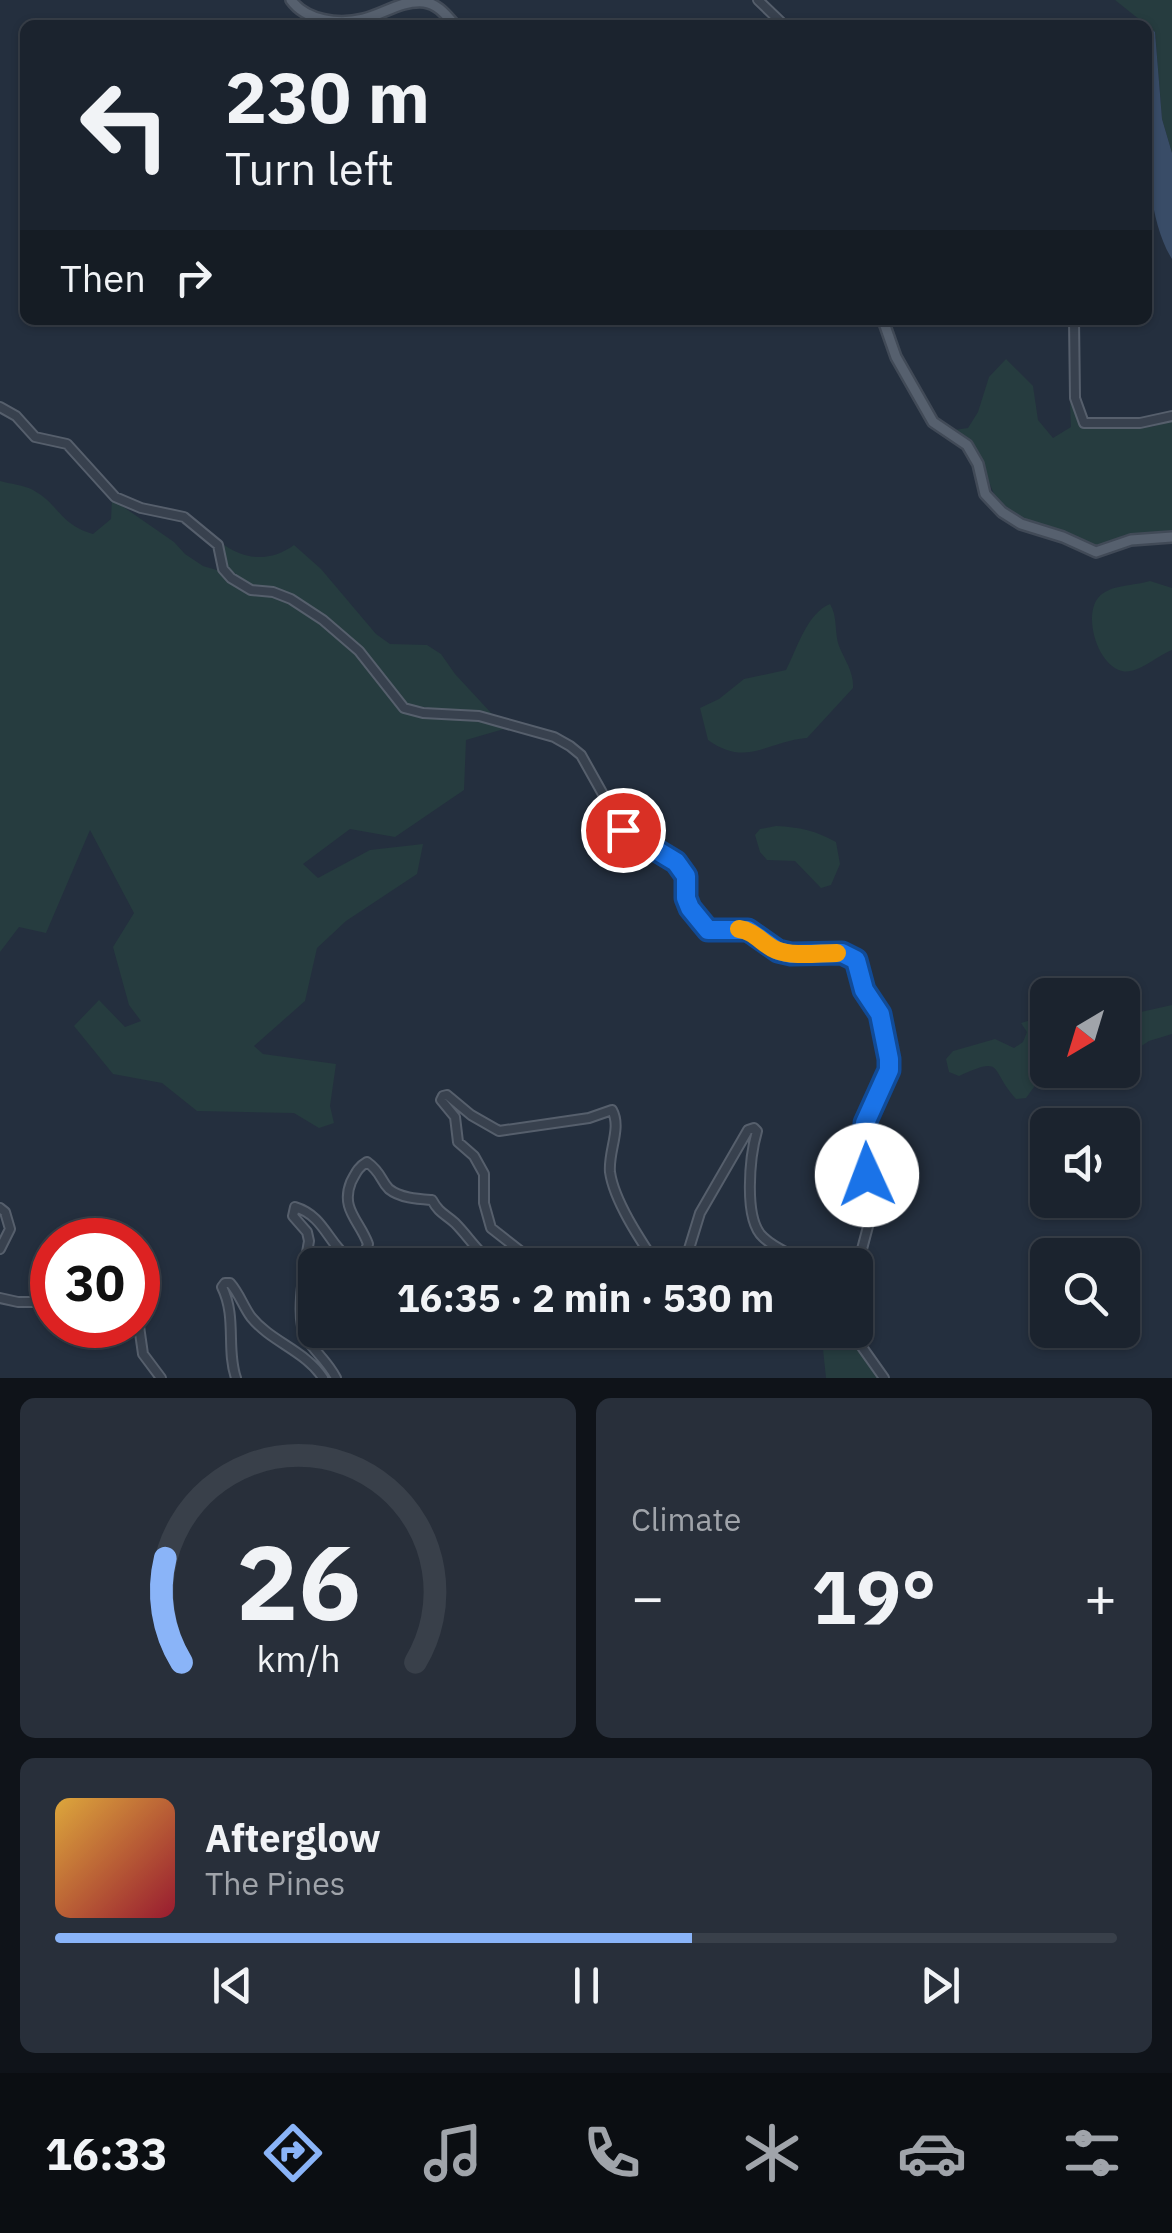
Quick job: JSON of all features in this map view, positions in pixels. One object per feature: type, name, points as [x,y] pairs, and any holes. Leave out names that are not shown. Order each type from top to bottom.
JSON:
[{"type":"main road","points":[[290,0],[297,9],[321,20]]},
{"type":"main road","points":[[354,20],[408,1],[436,6],[449,20]]},
{"type":"main road","points":[[885,325],[896,357],[932,422],[967,446],[978,464],[986,494],[1002,512],[1021,524],[1096,552],[1130,540],[1172,537]]},
{"type":"street","points":[[758,0],[779,20]]},
{"type":"street","points":[[1074,325],[1075,398],[1084,423],[1140,422],[1172,416]]},
{"type":"street","points":[[0,406],[16,416],[35,437],[67,444],[115,497],[141,508],[184,517],[218,545],[222,569],[231,578],[251,590],[292,599],[323,620],[358,651],[404,708],[478,716],[554,736],[570,746],[582,756],[623,830],[676,862],[686,876],[690,908],[708,930],[748,930],[778,951],[842,953],[856,960],[864,990],[880,1014],[889,1070],[865,1123],[867,1175],[875,1200],[863,1248]]},
{"type":"street","points":[[517,1248],[491,1228],[484,1203],[484,1174],[474,1156],[458,1142],[454,1117],[442,1096],[447,1094],[498,1131],[589,1118],[612,1110],[616,1128],[610,1174],[644,1248]]},
{"type":"street","points":[[688,1248],[705,1204],[748,1130],[754,1128],[757,1131],[750,1153],[750,1181],[756,1230],[780,1248]]},
{"type":"street","points":[[367,1248],[347,1204],[359,1167],[366,1162],[380,1173],[390,1190],[432,1200],[438,1214],[454,1222],[476,1248]]},
{"type":"street","points":[[307,1248],[307,1232],[293,1216],[296,1207],[324,1226],[338,1248]]},
{"type":"street","points":[[0,1208],[10,1229],[0,1249]]},
{"type":"street","points":[[236,1378],[231,1362],[234,1340],[222,1287],[225,1283],[236,1290],[250,1316],[296,1354],[310,1360],[322,1378]]},
{"type":"street","points":[[0,1298],[30,1302]]},
{"type":"street","points":[[142,1348],[161,1378]]},
{"type":"street","points":[[315,1348],[336,1378]]},
{"type":"street","points":[[863,1348],[884,1378]]},
{"type":"green space","points":[[1115,0],[1172,0],[1172,153],[1162,119],[1155,32],[1152,20],[1140,20]]},
{"type":"green space","points":[[1006,359],[1033,386],[1038,420],[1053,438],[1071,427],[1070,402],[1079,422],[1086,426],[1152,427],[1172,420],[1172,532],[1124,535],[1102,547],[1011,514],[996,499],[974,445],[954,430],[968,428],[978,412],[989,377]]},
{"type":"green space","points":[[0,481],[33,490],[66,520],[93,534],[111,519],[112,499],[185,554],[220,571],[247,592],[286,600],[305,610],[354,650],[409,713],[479,720],[504,729],[466,740],[464,790],[395,837],[350,829],[303,864],[318,878],[370,850],[423,844],[417,874],[346,921],[317,948],[305,1001],[254,1046],[263,1054],[336,1064],[330,1106],[334,1123],[319,1128],[294,1113],[197,1111],[162,1083],[113,1074],[74,1026],[99,1000],[125,1027],[141,1021],[129,1005],[113,947],[134,913],[90,830],[46,933],[19,927],[0,952]]},
{"type":"green space","points":[[220,542],[238,553],[257,557],[275,555],[294,545],[321,569],[376,634],[390,644],[427,645],[441,654],[493,715],[407,705],[356,643],[325,617],[289,594],[249,584],[226,567]]},
{"type":"green space","points":[[1150,581],[1172,588],[1172,650],[1141,667],[1122,671],[1106,660],[1095,640],[1094,606],[1109,590]]},
{"type":"green space","points":[[830,604],[853,688],[807,738],[746,752],[734,752],[708,740],[700,708],[744,679],[786,670],[809,623]]},
{"type":"green space","points":[[776,826],[808,830],[836,842],[840,864],[831,885],[821,888],[795,861],[767,860],[755,835],[760,829]]},
{"type":"green space","points":[[1172,1005],[1172,1034],[1140,1047],[1140,1012]]},
{"type":"green space","points":[[1030,1020],[1030,1088],[1033,1088],[1026,1098],[1016,1099],[990,1066],[959,1076],[949,1072],[946,1059],[953,1051],[995,1039],[1014,1048],[1023,1042],[1027,1032],[1021,1023]]},
{"type":"green space","points":[[823,1348],[857,1348],[878,1378],[826,1378]]},
{"type":"water","points":[[1152,29],[1162,119],[1172,153],[1172,259],[1154,209]]},
{"type":"slow traffic","points":[[739,929],[748,930],[778,951],[837,953]]},
{"type":"route","points":[[623,830],[676,862],[686,876],[690,908],[708,930],[748,930],[778,951],[842,953],[856,960],[864,990],[880,1014],[889,1059],[889,1070],[865,1123],[867,1175]]}]
